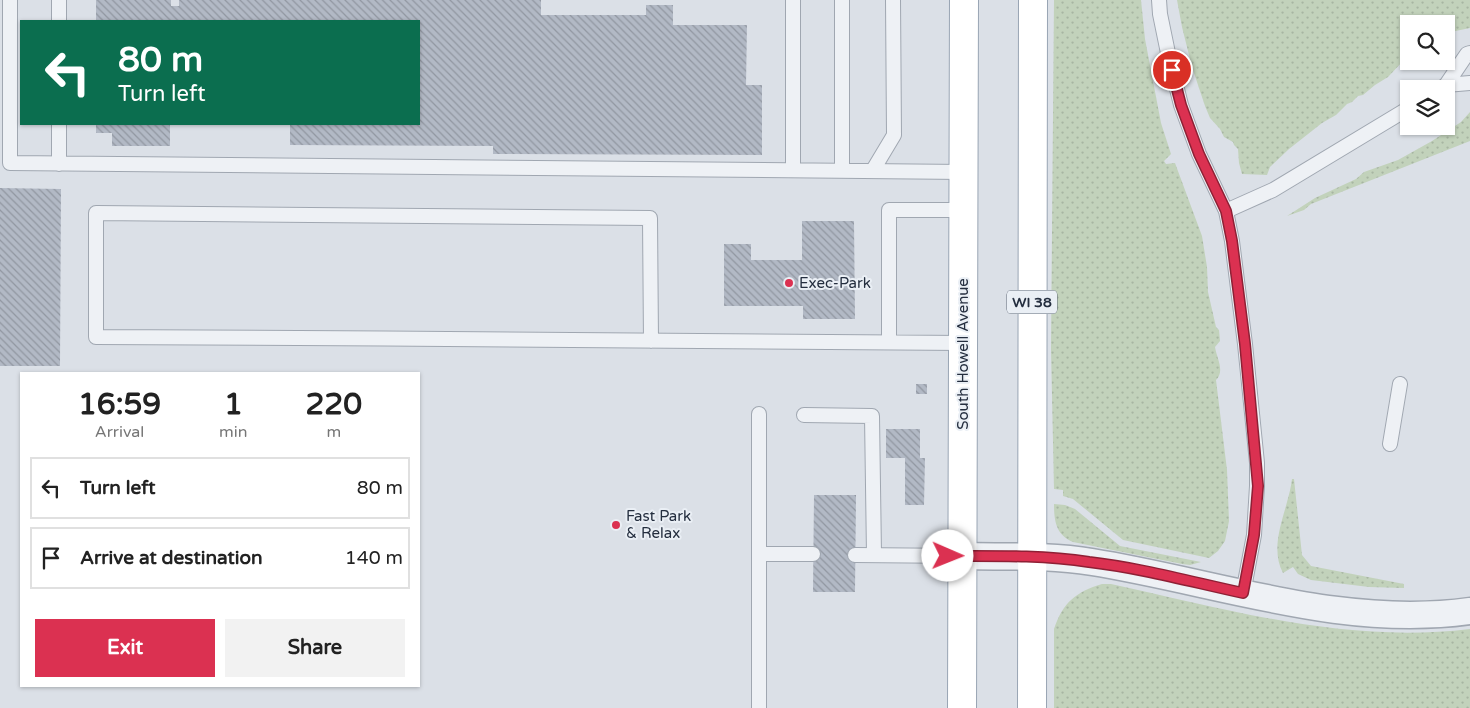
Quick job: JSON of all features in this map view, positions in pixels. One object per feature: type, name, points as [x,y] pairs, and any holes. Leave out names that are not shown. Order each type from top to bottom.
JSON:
[{"type":"main road","name":"South Howell Avenue","points":[[962,708],[964,0]]},
{"type":"main road","name":"WI 38","points":[[1032,708],[1033,0]]},
{"type":"street","points":[[962,556],[1032,557],[1089,562],[1157,574],[1318,608],[1371,614],[1424,616],[1470,611]]},
{"type":"lane","points":[[10,0],[10,163],[964,172]]},
{"type":"lane","points":[[59,0],[59,20]]},
{"type":"lane","points":[[793,0],[794,169]]},
{"type":"lane","points":[[842,0],[842,170]]},
{"type":"lane","points":[[873,170],[894,136],[893,0]]},
{"type":"lane","points":[[1159,0],[1168,53],[1181,105],[1199,154],[1226,211],[1232,241],[1245,344],[1258,486],[1254,535],[1243,593]]},
{"type":"lane","points":[[1448,80],[1467,54],[1470,53]]},
{"type":"lane","points":[[1455,85],[1470,83]]},
{"type":"lane","points":[[1226,211],[1273,190],[1400,113]]},
{"type":"lane","points":[[59,125],[59,164]]},
{"type":"lane","points":[[889,342],[889,210],[964,210]]},
{"type":"lane","points":[[651,341],[650,218],[96,213],[96,337],[651,341],[889,342],[963,343]]},
{"type":"lane","points":[[1390,444],[1400,384]]},
{"type":"lane","points":[[759,414],[759,708]]},
{"type":"lane","points":[[804,415],[872,416],[874,555]]},
{"type":"lane","points":[[759,554],[813,554]]},
{"type":"lane","points":[[855,555],[962,556]]},
{"type":"green space","points":[[1054,0],[1141,0],[1145,39],[1161,123],[1171,154],[1164,161],[1166,164],[1175,163],[1202,236],[1207,267],[1208,292],[1216,327],[1219,330],[1220,341],[1215,347],[1220,365],[1220,373],[1216,380],[1227,470],[1229,521],[1225,541],[1218,551],[1209,558],[1123,540],[1073,499],[1063,496],[1063,490],[1054,489],[1051,349]]},
{"type":"green space","points":[[1177,0],[1470,0],[1470,28],[1455,31],[1455,15],[1400,15],[1400,64],[1388,77],[1347,104],[1336,115],[1322,123],[1289,149],[1270,167],[1267,175],[1242,174],[1238,149],[1233,142],[1224,137],[1220,129],[1210,118],[1205,106],[1192,67]]},
{"type":"green space","points":[[1470,112],[1470,141],[1311,204],[1304,210],[1287,216],[1315,198],[1356,179],[1364,172],[1398,160],[1441,135],[1455,135],[1455,126]]},
{"type":"green space","points":[[1292,479],[1294,479],[1302,555],[1311,566],[1404,584],[1404,588],[1369,587],[1311,580],[1298,574],[1293,567],[1283,573],[1279,564],[1277,546]]},
{"type":"green space","points":[[1054,504],[1065,505],[1075,509],[1120,546],[1201,562],[1190,565],[1182,564],[1073,542],[1063,536],[1057,527]]},
{"type":"green space","points":[[1102,584],[1111,584],[1244,614],[1333,628],[1378,632],[1470,629],[1470,708],[1054,708],[1054,629],[1066,605],[1072,599]]},
{"type":"building","points":[[96,0],[171,0],[171,6],[179,6],[179,0],[541,0],[541,15],[646,15],[646,5],[673,5],[673,25],[747,25],[746,85],[762,85],[762,155],[493,154],[493,146],[290,145],[290,125],[420,125],[420,20],[96,20]]},
{"type":"building","points":[[96,125],[170,125],[170,146],[112,146],[112,133],[96,133]]},
{"type":"building","points":[[0,188],[61,189],[60,366],[0,366]]},
{"type":"building","name":"Exec-Park","points":[[802,221],[854,221],[855,319],[803,319],[803,306],[724,306],[724,244],[751,244],[751,260],[802,260]]},
{"type":"building","points":[[916,384],[927,384],[927,394],[916,394]]},
{"type":"building","points":[[886,429],[920,429],[920,458],[925,458],[924,505],[905,505],[905,458],[886,458]]},
{"type":"building","points":[[814,495],[856,495],[855,592],[813,592]]},
{"type":"place","name":"Exec-Park","points":[[789,283]]},
{"type":"place","name":"Fast Park & Relax","points":[[616,525]]},
{"type":"route","points":[[948,556],[1032,557],[1089,562],[1157,574],[1243,593],[1254,535],[1258,486],[1245,344],[1232,241],[1226,211],[1199,154],[1181,105],[1172,70]]}]
